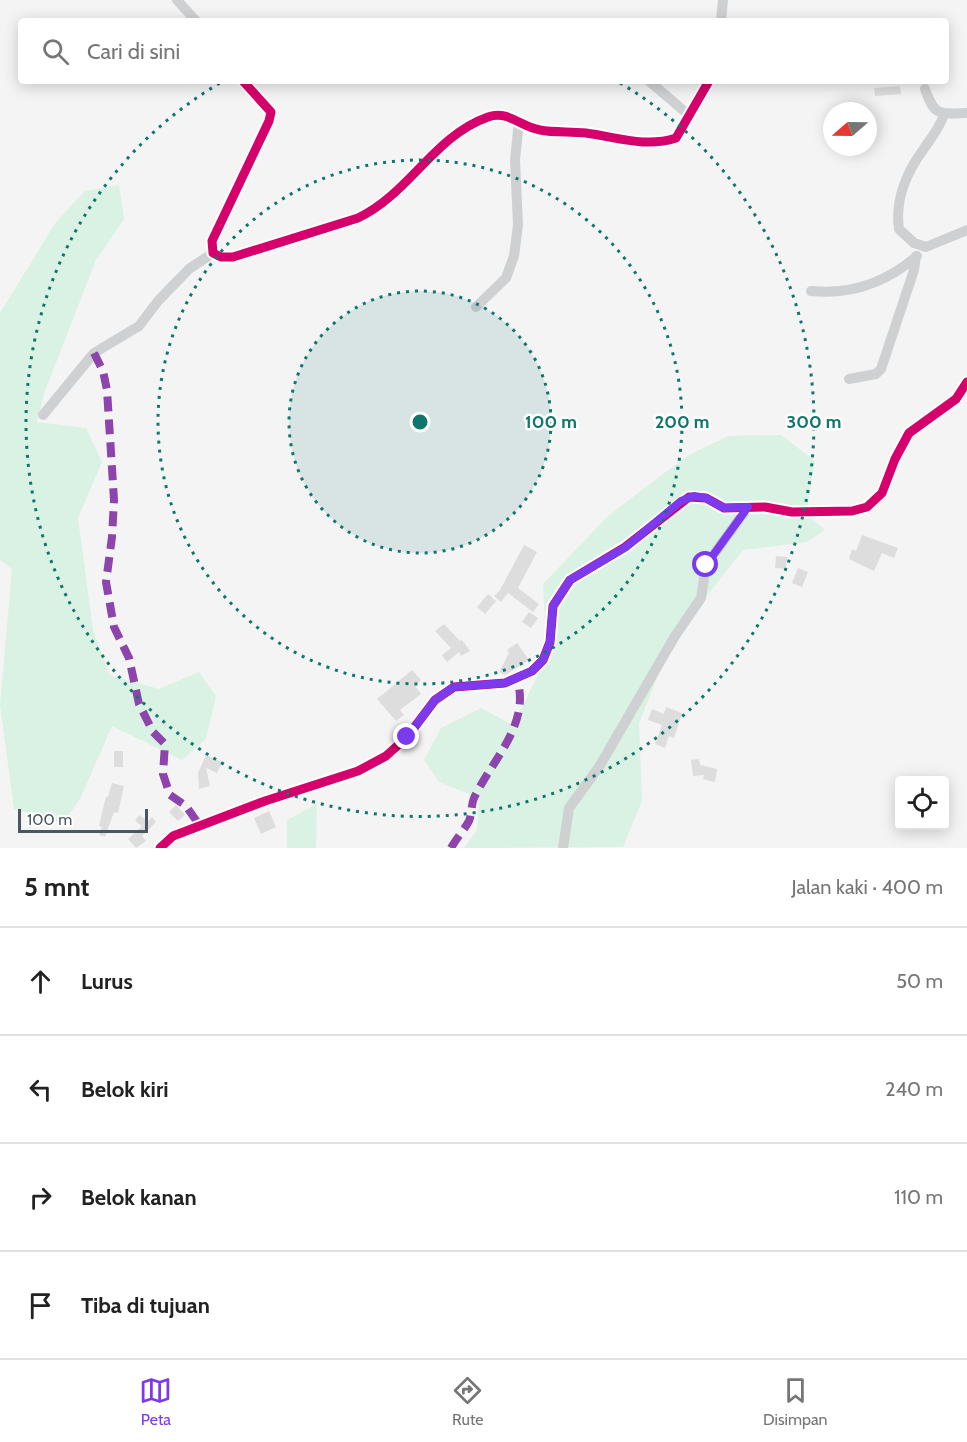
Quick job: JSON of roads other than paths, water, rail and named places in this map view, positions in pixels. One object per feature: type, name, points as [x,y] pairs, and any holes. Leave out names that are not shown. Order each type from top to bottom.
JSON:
[{"type":"street","points":[[177,0],[193,18]]},
{"type":"street","points":[[721,18],[723,0]]},
{"type":"street","points":[[213,253],[212,242],[269,121],[268,108],[246,84]]},
{"type":"street","points":[[653,84],[690,116]]},
{"type":"street","points":[[213,253],[221,257],[233,257],[358,218],[378,208],[448,139],[487,118],[508,116],[542,130],[586,133],[639,143],[661,143],[676,138],[707,84]]},
{"type":"street","points":[[925,89],[932,109],[944,114],[967,113]]},
{"type":"street","points":[[926,248],[914,243],[898,229],[897,213],[903,186],[921,153],[940,126],[944,114]]},
{"type":"street","points":[[476,307],[506,278],[514,256],[518,225],[515,160],[519,122]]},
{"type":"street","points":[[811,291],[850,290],[883,281],[926,248],[967,230]]},
{"type":"street","points":[[44,415],[94,352],[139,326],[158,301],[189,270],[213,253]]},
{"type":"street","points":[[849,379],[876,374],[881,369],[914,270],[916,256]]},
{"type":"street","points":[[160,848],[173,836],[265,801],[358,771],[386,756],[407,737],[435,700],[454,687],[505,683],[532,671],[543,660],[550,642],[553,606],[570,580],[626,547],[681,501],[694,496],[706,498],[724,508],[748,507],[792,512],[852,511],[867,507],[882,493],[894,459],[909,433],[956,399],[967,382]]},
{"type":"street","points":[[563,848],[569,808],[599,767],[675,636],[701,597],[706,565],[748,507]]}]
